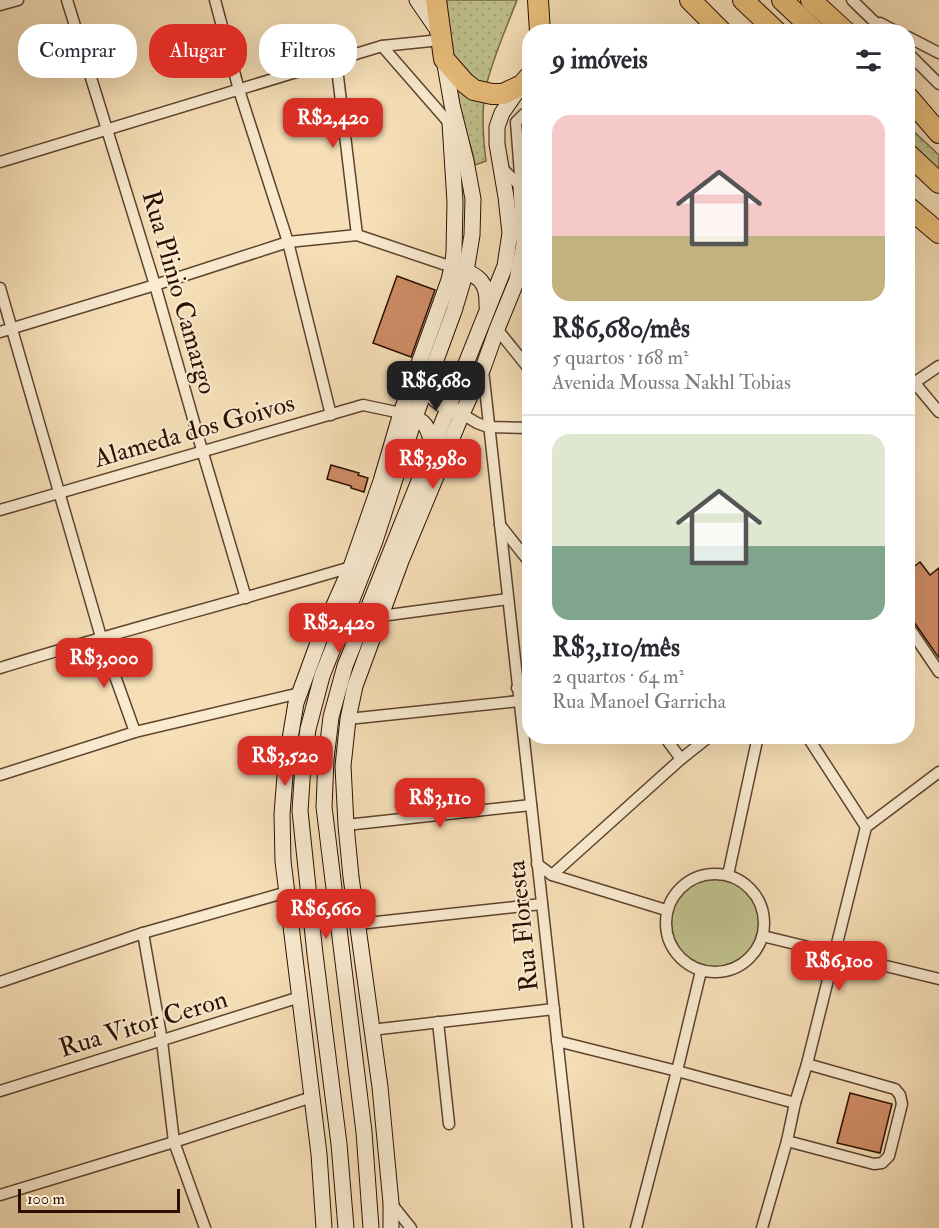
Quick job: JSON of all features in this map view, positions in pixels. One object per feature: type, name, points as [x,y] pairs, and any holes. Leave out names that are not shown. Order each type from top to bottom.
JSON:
[{"type":"highway","points":[[436,0],[442,44],[465,83],[474,90],[492,94],[503,94],[522,83]]},
{"type":"highway","points":[[538,0],[540,24]]},
{"type":"highway","points":[[690,0],[714,24]]},
{"type":"highway","points":[[743,0],[768,24]]},
{"type":"highway","points":[[782,0],[808,24]]},
{"type":"highway","points":[[812,0],[838,24]]},
{"type":"highway","points":[[915,105],[939,133]]},
{"type":"highway","points":[[915,124],[939,146]]},
{"type":"highway","points":[[915,161],[939,183]]},
{"type":"highway","points":[[915,213],[937,233]]},
{"type":"main road","points":[[321,1225],[320,1154],[283,861],[282,814],[286,764],[296,703],[322,632],[351,567],[381,481],[408,415],[455,272],[472,235],[473,199],[452,105],[442,44],[417,0]]},
{"type":"main road","points":[[371,1228],[364,1132],[324,807],[331,717],[345,666],[433,447],[484,364],[517,280],[512,267],[510,233],[497,144],[497,127],[502,112],[522,86]]},
{"type":"main road","points":[[346,1228],[339,1144],[300,811],[303,765],[308,729],[322,676],[375,541],[399,466],[408,415],[431,370],[454,311],[454,202],[450,124],[452,105]]},
{"type":"main road","points":[[391,1228],[391,1203],[380,1087],[346,825],[343,766],[348,719],[355,686],[455,411],[471,353],[486,315],[522,250]]},
{"type":"main road","points":[[455,272],[484,282],[487,294],[486,315]]},
{"type":"main road","points":[[471,353],[484,364]]},
{"type":"main road","points":[[431,370],[430,391],[437,401],[455,411]]},
{"type":"main road","points":[[408,415],[426,425],[433,447]]},
{"type":"main road","points":[[381,481],[399,466]]},
{"type":"main road","points":[[401,561],[403,521]]},
{"type":"main road","points":[[322,632],[322,676]]},
{"type":"main road","points":[[345,666],[372,638]]},
{"type":"main road","points":[[311,917],[327,923],[338,917]]},
{"type":"main road","points":[[315,954],[324,945],[330,944],[342,952]]},
{"type":"main road","points":[[351,1025],[380,1087]]},
{"type":"main road","points":[[321,1225],[339,1144]]},
{"type":"street","points":[[0,6],[18,0]]},
{"type":"street","name":"Rua Plinio Camargo","points":[[67,0],[155,285],[246,598]]},
{"type":"street","points":[[215,0],[239,90],[288,242],[331,415]]},
{"type":"street","points":[[852,0],[877,24]]},
{"type":"street","points":[[872,19],[882,24]]},
{"type":"street","points":[[915,41],[939,53]]},
{"type":"street","points":[[357,54],[382,46],[442,44]]},
{"type":"street","points":[[382,46],[450,124]]},
{"type":"street","points":[[915,60],[939,84]]},
{"type":"street","points":[[0,162],[278,78]]},
{"type":"street","points":[[338,78],[357,235]]},
{"type":"street","points":[[522,116],[516,122],[517,150],[522,176]]},
{"type":"street","points":[[502,168],[522,189]]},
{"type":"street","points":[[0,332],[288,242],[357,235],[455,272]]},
{"type":"street","points":[[0,288],[101,637],[135,732]]},
{"type":"street","points":[[497,328],[522,360]]},
{"type":"street","name":"Rua Floresta","points":[[484,364],[488,427],[522,727]]},
{"type":"street","points":[[915,379],[939,366]]},
{"type":"street","points":[[915,387],[939,412]]},
{"type":"street","name":"Alameda dos Goivos","points":[[0,510],[363,405],[408,415]]},
{"type":"street","points":[[455,411],[488,427],[522,428]]},
{"type":"street","points":[[499,524],[522,553]]},
{"type":"street","points":[[0,668],[101,637],[351,567]]},
{"type":"street","points":[[381,616],[508,599]]},
{"type":"street","points":[[915,637],[939,672]]},
{"type":"street","points":[[518,688],[522,685]]},
{"type":"street","points":[[0,775],[135,732],[300,693]]},
{"type":"street","points":[[348,719],[519,701]]},
{"type":"street","name":"Rua Floresta","points":[[524,744],[578,1228]]},
{"type":"street","points":[[670,744],[681,759]]},
{"type":"street","points":[[552,875],[700,744]]},
{"type":"street","points":[[728,875],[756,744]]},
{"type":"street","points":[[812,744],[866,827]]},
{"type":"street","points":[[762,1228],[807,1064],[866,827],[939,772]]},
{"type":"street","points":[[346,825],[531,805]]},
{"type":"street","points":[[537,864],[552,875],[666,910]]},
{"type":"street","points":[[712,873],[728,875],[742,882],[754,892],[762,906],[765,921],[763,936],[756,951],[746,962],[732,970],[717,973],[701,971],[687,965],[668,941],[665,926],[666,910],[673,896],[683,884],[697,876],[712,873]]},
{"type":"street","points":[[0,982],[143,933],[287,892]]},
{"type":"street","points":[[358,924],[542,904]]},
{"type":"street","points":[[143,933],[162,1041],[174,1142],[205,1228]]},
{"type":"street","points":[[763,936],[939,979]]},
{"type":"street","points":[[636,1228],[701,971]]},
{"type":"street","name":"Rua Vitor Ceron","points":[[0,1091],[300,997]]},
{"type":"street","points":[[371,1030],[554,1008]]},
{"type":"street","points":[[438,1022],[449,1124]]},
{"type":"street","points":[[557,1041],[795,1102]]},
{"type":"street","points":[[787,1141],[874,1164],[882,1163],[889,1156],[902,1104],[900,1095],[895,1089],[807,1064]]},
{"type":"street","points":[[0,1195],[312,1097]]},
{"type":"street","points":[[391,1203],[411,1228]]},
{"type":"green space","points":[[444,0],[517,0],[486,87],[483,124],[486,161],[475,165],[460,115]]},
{"type":"green space","points":[[915,133],[939,155],[939,175],[915,152]]},
{"type":"green space","points":[[715,876],[733,879],[748,890],[759,905],[762,923],[759,941],[748,956],[733,967],[715,970],[697,967],[682,956],[671,941],[668,923],[671,905],[682,890],[697,879]]},
{"type":"building","points":[[397,276],[435,290],[411,357],[373,343]]},
{"type":"building","points":[[331,465],[368,478],[364,492],[327,479]]},
{"type":"building","points":[[920,562],[930,575],[939,568],[939,658],[915,623],[915,566]]},
{"type":"building","points":[[850,1093],[892,1104],[880,1153],[837,1143]]}]
